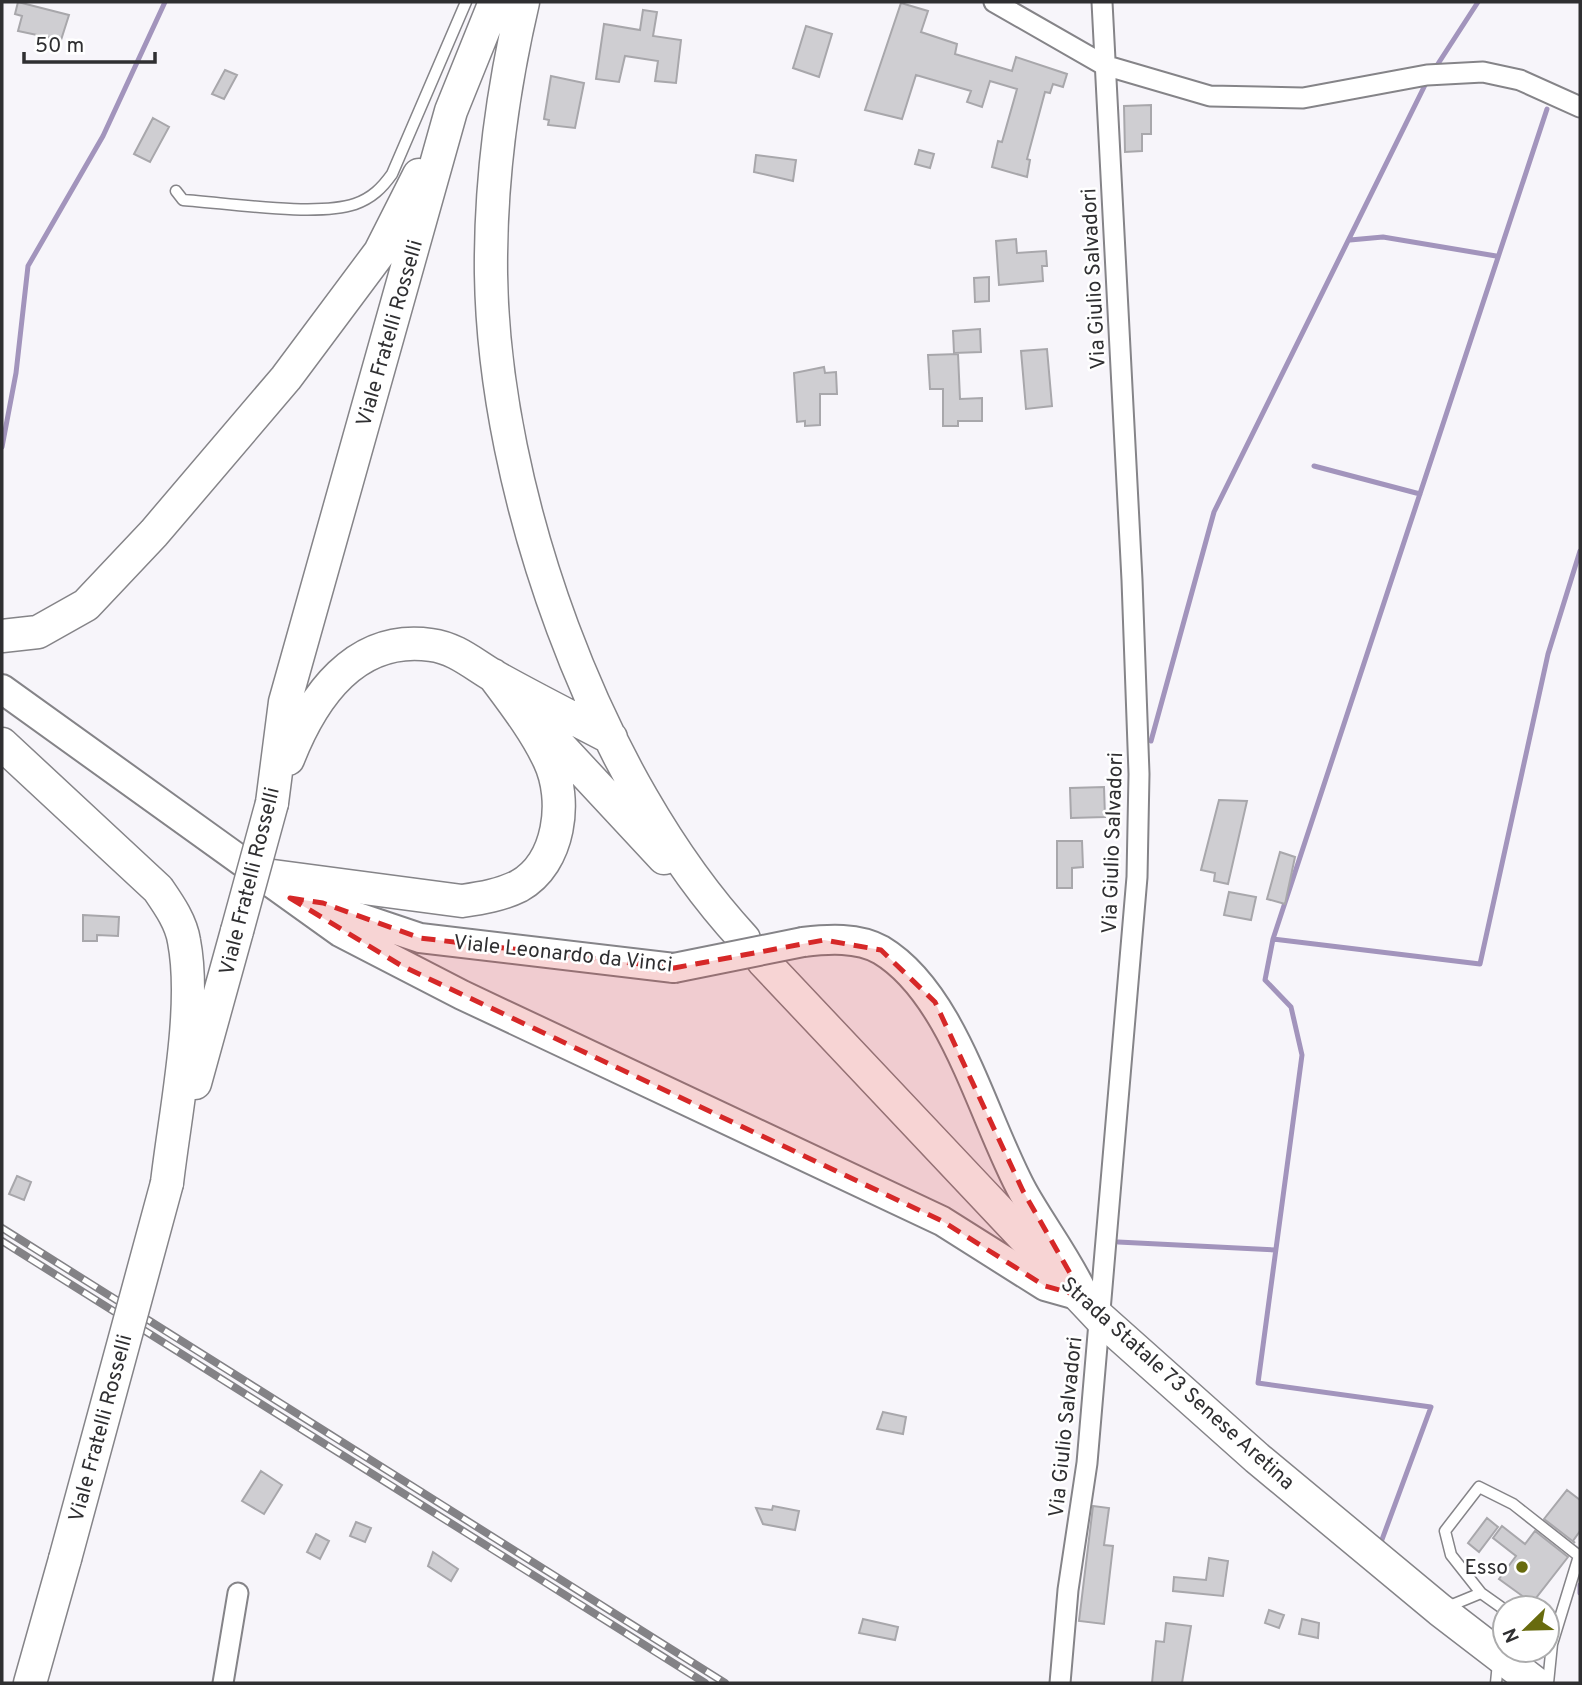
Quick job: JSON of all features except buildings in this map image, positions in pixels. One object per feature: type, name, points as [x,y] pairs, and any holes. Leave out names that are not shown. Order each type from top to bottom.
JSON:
[{"type":"main road","name":"Viale Fratelli Rosselli","points":[[30,1683],[272,803],[285,702],[451,111],[495,2]]},
{"type":"main road","name":"Strada Statale 73 Senese Aretina","points":[[523,2],[498,129],[491,275],[496,345],[509,431],[540,556],[573,652],[611,738],[642,797],[719,912],[1089,1307],[1257,1458],[1440,1611],[1497,1669],[1535,1683]]},
{"type":"main road","points":[[2,636],[38,632],[86,605],[154,533],[268,399],[380,252],[451,111]]},
{"type":"main road","points":[[272,803],[300,729],[325,688],[353,664],[398,645],[432,645],[469,658],[493,675],[611,738],[595,752],[571,757]]},
{"type":"main road","points":[[493,675],[659,854],[719,912]]},
{"type":"main road","points":[[258,874],[462,901],[493,896],[521,885],[546,860],[559,824],[558,791],[551,762],[531,727],[493,675]]},
{"type":"main road","name":"Viale Leonardo da Vinci","points":[[2,689],[340,932],[402,966],[942,1221],[1045,1286],[1089,1307]]},
{"type":"main road","points":[[2,744],[158,889],[174,914],[184,939],[188,969],[184,1048],[167,1182]]},
{"type":"main road","name":"Viale Leonardo da Vinci","points":[[290,898],[323,903],[370,923],[420,938],[674,968],[803,942],[854,941],[881,950],[935,1002],[1023,1191],[1069,1264],[1089,1307]]},
{"type":"street","points":[[993,2],[1104,65],[1210,96],[1303,97],[1427,75],[1483,72],[1520,80],[1580,107]]},
{"type":"street","name":"Via Giulio Salvadori","points":[[1060,1683],[1068,1590],[1087,1463],[1089,1307],[1101,1276],[1119,1111],[1137,877],[1139,787],[1132,580],[1102,2]]},
{"type":"street","points":[[223,1683],[238,1593]]},
{"type":"lane","points":[[176,191],[183,200],[329,209],[357,203],[379,191],[392,174],[466,2]]},
{"type":"lane","points":[[1491,1600],[1481,1593],[1451,1555],[1444,1531],[1479,1487],[1513,1504],[1579,1556],[1561,1608]]},
{"type":"lane","points":[[1440,1611],[1481,1593]]},
{"type":"lane","points":[[1548,1664],[1548,1683]]},
{"type":"highlighted area","points":[[290,898],[323,903],[420,938],[674,968],[824,940],[881,950],[935,1002],[1023,1191],[1090,1308],[1077,1295],[1045,1286],[942,1221],[402,966]]},
{"type":"waterway","points":[[2,447],[16,373],[28,266],[103,136],[165,2]]},
{"type":"waterway","points":[[1434,70],[1478,2]]},
{"type":"waterway","points":[[1151,741],[1214,512],[1427,81]]},
{"type":"waterway","points":[[1380,1545],[1431,1407],[1258,1383],[1302,1055],[1291,1007],[1265,980],[1273,939],[1547,109]]},
{"type":"waterway","points":[[1350,240],[1383,237],[1496,256]]},
{"type":"waterway","points":[[1314,466],[1420,494]]},
{"type":"waterway","points":[[1273,939],[1480,964],[1548,654],[1580,551]]},
{"type":"waterway","points":[[1118,1242],[1275,1250]]},
{"type":"waterway","points":[[1580,1585],[1580,1593]]},
{"type":"railway","points":[[2,1228],[725,1683]]},
{"type":"railway","points":[[2,1241],[705,1683]]},
{"type":"place","name":"Esso","points":[[1522,1567]]}]
